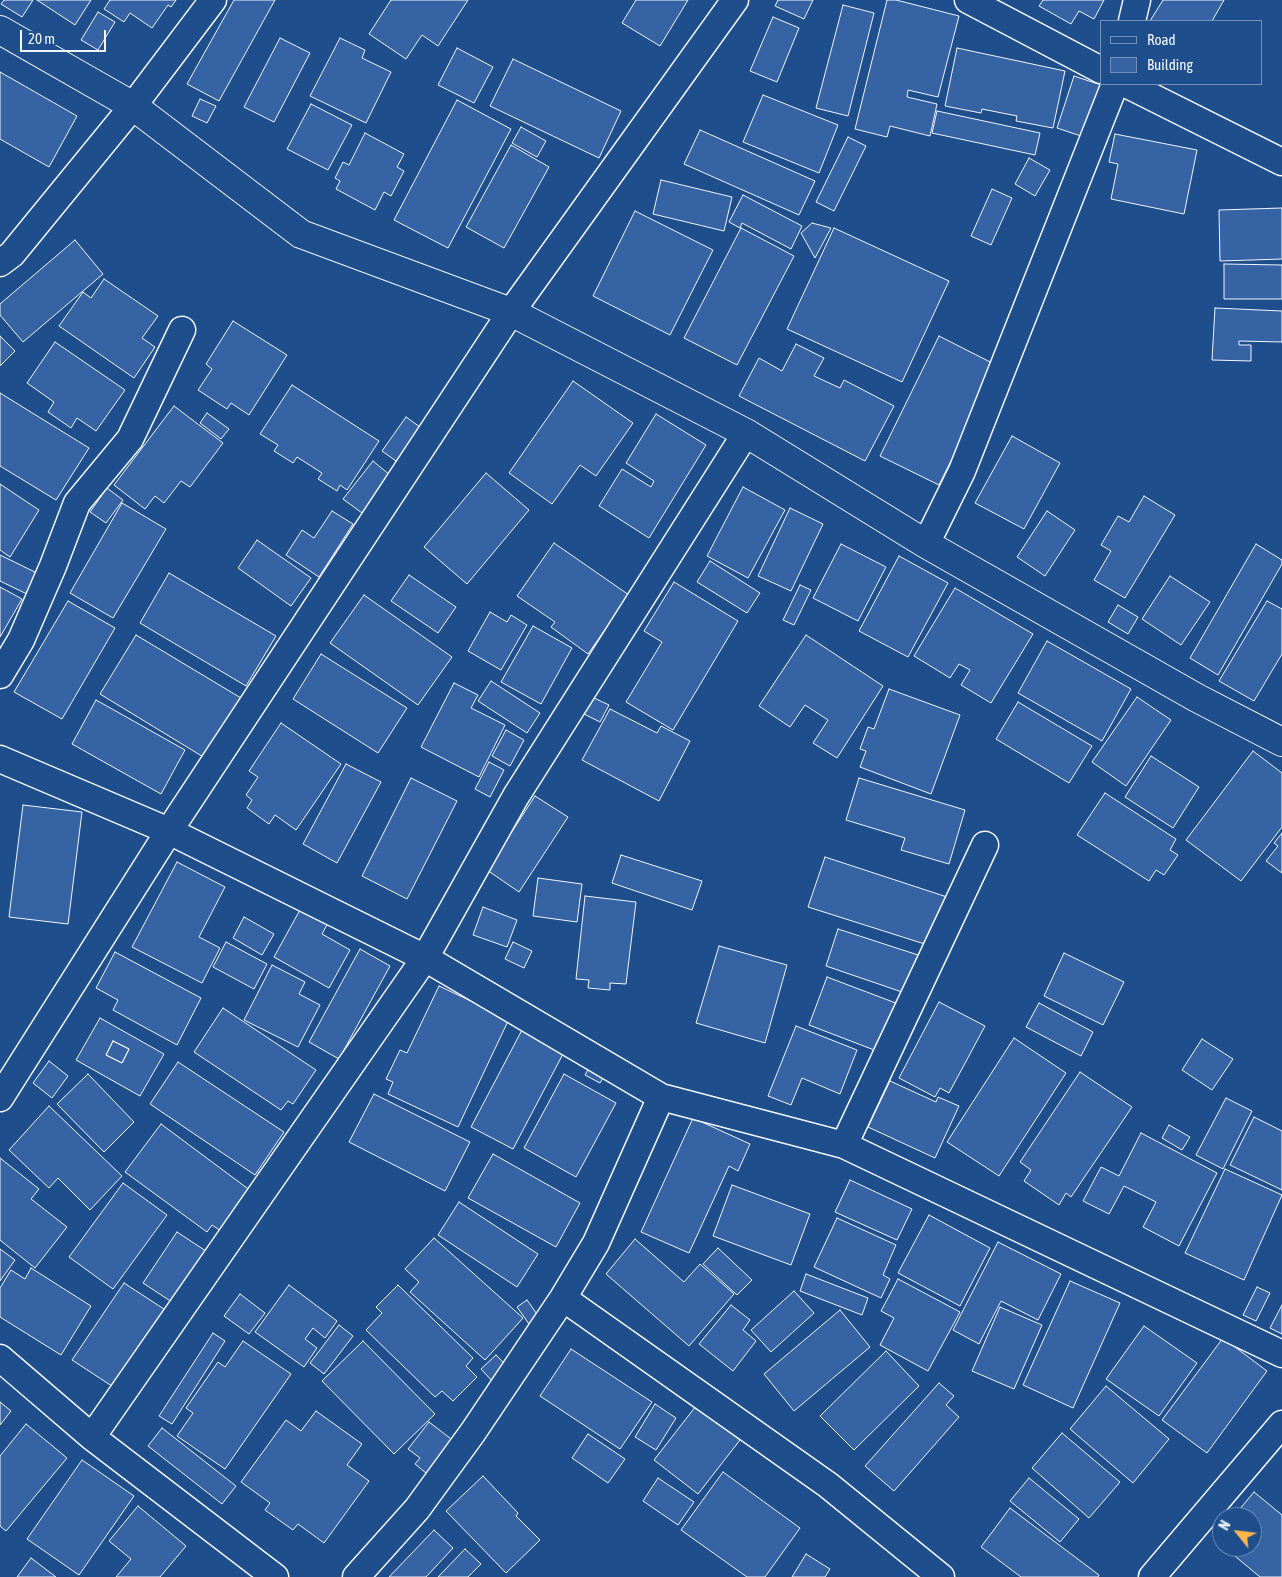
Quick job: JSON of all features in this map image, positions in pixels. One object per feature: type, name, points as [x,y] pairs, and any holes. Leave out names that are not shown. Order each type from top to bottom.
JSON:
[{"type":"street","points":[[0,263],[12,254],[134,106],[214,0]]},
{"type":"street","points":[[0,1098],[169,831],[511,312],[736,0]]},
{"type":"street","points":[[968,0],[1100,69]]},
{"type":"street","points":[[1132,20],[1137,0]]},
{"type":"street","points":[[0,30],[134,106],[301,234],[511,312],[746,433],[926,544],[1197,698],[1282,742]]},
{"type":"street","points":[[926,544],[962,471],[1115,85]]},
{"type":"street","points":[[1128,85],[1282,162]]},
{"type":"street","points":[[0,675],[21,640],[53,566],[77,503],[130,439],[182,330]]},
{"type":"street","points":[[92,1436],[425,958],[516,796],[746,433]]},
{"type":"street","points":[[0,759],[169,831],[425,958],[661,1097],[844,1146],[1282,1354]]},
{"type":"street","points":[[844,1146],[985,845]]},
{"type":"street","points":[[356,1577],[417,1509],[474,1432],[563,1298],[596,1242],[661,1097]]},
{"type":"street","points":[[563,1298],[828,1485],[940,1577]]},
{"type":"street","points":[[0,1358],[92,1436],[275,1577]]},
{"type":"street","points":[[1152,1577],[1282,1424]]},
{"type":"building","points":[[4,0],[33,0],[22,17],[1,4]]},
{"type":"building","points":[[37,0],[91,0],[75,25]]},
{"type":"building","points":[[110,0],[176,0],[171,7],[168,5],[152,28],[130,13],[124,22],[104,9]]},
{"type":"building","points":[[234,0],[275,0],[219,101],[187,84]]},
{"type":"building","points":[[391,0],[468,0],[438,46],[422,35],[406,59],[369,34]]},
{"type":"building","points":[[636,0],[688,0],[660,46],[622,23]]},
{"type":"building","points":[[778,0],[813,0],[804,19],[775,6]]},
{"type":"building","points":[[887,0],[896,0],[959,16],[938,97],[908,90],[907,97],[937,104],[930,136],[890,126],[887,137],[855,129]]},
{"type":"building","points":[[1043,0],[1104,0],[1094,19],[1079,11],[1071,24],[1039,6]]},
{"type":"building","points":[[1163,0],[1224,0],[1213,20],[1151,20]]},
{"type":"building","points":[[843,5],[874,13],[848,116],[816,108]]},
{"type":"building","points":[[98,12],[115,22],[98,50],[81,40]]},
{"type":"building","points":[[773,17],[799,28],[777,82],[750,71]]},
{"type":"building","points":[[280,38],[310,53],[274,122],[244,107]]},
{"type":"building","points":[[340,38],[365,50],[362,58],[391,72],[366,123],[310,96]]},
{"type":"building","points":[[457,48],[493,67],[474,103],[438,85]]},
{"type":"building","points":[[957,48],[1065,71],[1053,128],[1016,121],[1017,116],[982,109],[981,113],[945,106]]},
{"type":"building","points":[[513,59],[621,111],[599,158],[490,106]]},
{"type":"building","points":[[0,72],[77,116],[49,167],[0,139]]},
{"type":"building","points":[[1074,76],[1107,87],[1090,139],[1057,128]]},
{"type":"building","points":[[763,95],[838,125],[819,173],[743,142]]},
{"type":"building","points":[[200,99],[216,106],[207,123],[192,116]]},
{"type":"building","points":[[457,100],[511,129],[448,248],[394,220]]},
{"type":"building","points":[[311,104],[352,125],[328,170],[287,149]]},
{"type":"building","points":[[937,111],[1040,133],[1035,155],[932,133]]},
{"type":"building","points":[[521,127],[546,141],[537,157],[512,143]]},
{"type":"building","points":[[700,130],[815,181],[799,215],[684,164]]},
{"type":"building","points":[[365,133],[404,154],[397,167],[404,171],[391,196],[384,192],[375,210],[336,189],[340,181],[335,178],[343,162],[349,165]]},
{"type":"building","points":[[1115,134],[1197,150],[1184,214],[1111,199],[1118,164],[1109,162]]},
{"type":"building","points":[[848,137],[866,146],[834,211],[816,202]]},
{"type":"building","points":[[511,145],[549,167],[504,248],[466,227]]},
{"type":"building","points":[[1029,158],[1050,170],[1035,196],[1015,184]]},
{"type":"building","points":[[661,180],[732,197],[724,231],[653,214]]},
{"type":"building","points":[[992,189],[1012,198],[991,245],[971,236]]},
{"type":"building","points":[[743,195],[802,226],[791,249],[742,223],[740,228],[729,222]]},
{"type":"building","points":[[1282,208],[1282,259],[1220,261],[1219,210]]},
{"type":"building","points":[[635,211],[713,250],[670,335],[593,296]]},
{"type":"building","points":[[812,223],[831,228],[815,258],[801,233]]},
{"type":"building","points":[[741,228],[794,256],[737,365],[684,338]]},
{"type":"building","points":[[834,228],[949,281],[902,382],[787,329]]},
{"type":"building","points":[[75,240],[103,274],[23,342],[0,315],[0,304]]},
{"type":"building","points":[[1224,264],[1282,265],[1282,299],[1224,299]]},
{"type":"building","points":[[104,279],[158,316],[142,338],[155,347],[134,378],[59,326],[83,292],[91,298]]},
{"type":"building","points":[[1215,308],[1282,311],[1282,342],[1239,341],[1239,345],[1251,345],[1251,361],[1212,360]]},
{"type":"building","points":[[233,321],[287,355],[249,415],[231,403],[227,409],[198,390],[212,369],[206,364]]},
{"type":"building","points":[[0,336],[15,351],[0,366]]},
{"type":"building","points":[[939,336],[998,366],[939,485],[880,456]]},
{"type":"building","points":[[55,342],[125,390],[96,431],[77,418],[71,428],[48,412],[54,402],[27,383]]},
{"type":"building","points":[[796,344],[824,358],[814,376],[840,388],[844,380],[894,406],[865,461],[739,396],[759,358],[782,371]]},
{"type":"building","points":[[573,381],[633,423],[596,476],[580,465],[552,504],[509,473]]},
{"type":"building","points":[[292,385],[379,441],[347,490],[340,485],[337,491],[318,479],[322,473],[297,457],[293,463],[274,451],[278,445],[260,434]]},
{"type":"building","points":[[0,393],[89,448],[56,500],[0,466]]},
{"type":"building","points":[[174,406],[223,443],[190,487],[181,481],[164,503],[155,496],[145,509],[114,485]]},
{"type":"building","points":[[207,413],[229,429],[221,439],[200,423]]},
{"type":"building","points":[[656,414],[706,445],[649,538],[599,506],[622,469],[651,487],[654,481],[626,463]]},
{"type":"building","points":[[406,417],[427,432],[403,466],[382,451]]},
{"type":"building","points":[[1012,436],[1060,463],[1024,529],[975,503]]},
{"type":"building","points":[[373,461],[391,476],[362,513],[343,499]]},
{"type":"building","points":[[486,473],[529,510],[467,584],[424,547]]},
{"type":"building","points":[[0,484],[39,510],[10,557],[0,550]]},
{"type":"building","points":[[743,487],[785,510],[748,578],[707,556]]},
{"type":"building","points":[[107,488],[123,500],[106,523],[90,512]]},
{"type":"building","points":[[1144,496],[1175,515],[1125,598],[1094,580],[1111,551],[1101,545],[1118,516],[1129,522]]},
{"type":"building","points":[[122,503],[166,529],[113,618],[70,593]]},
{"type":"building","points":[[790,508],[823,524],[791,591],[758,576]]},
{"type":"building","points":[[332,511],[353,524],[319,577],[286,555],[302,530],[314,538]]},
{"type":"building","points":[[1047,511],[1075,530],[1045,576],[1017,557]]},
{"type":"building","points":[[257,540],[311,578],[291,606],[238,568]]},
{"type":"building","points":[[554,543],[629,595],[588,654],[551,627],[555,622],[517,596]]},
{"type":"building","points":[[841,544],[886,567],[858,621],[813,598]]},
{"type":"building","points":[[1256,544],[1282,560],[1282,564],[1218,675],[1190,658]]},
{"type":"building","points":[[0,555],[39,574],[29,595],[0,581]]},
{"type":"building","points":[[899,556],[948,583],[908,657],[859,631]]},
{"type":"building","points":[[710,561],[760,593],[747,613],[697,582]]},
{"type":"building","points":[[169,573],[276,636],[246,686],[140,623]]},
{"type":"building","points":[[409,575],[456,607],[438,633],[391,601]]},
{"type":"building","points":[[1170,576],[1210,602],[1181,645],[1142,619]]},
{"type":"building","points":[[674,582],[738,621],[673,730],[626,702],[662,642],[644,631]]},
{"type":"building","points":[[800,585],[811,590],[794,625],[783,620]]},
{"type":"building","points":[[0,587],[22,599],[0,637]]},
{"type":"building","points":[[955,588],[1033,634],[991,703],[961,685],[970,670],[959,664],[950,678],[914,656]]},
{"type":"building","points":[[364,595],[452,657],[418,705],[330,643]]},
{"type":"building","points":[[68,601],[115,628],[62,719],[14,692]]},
{"type":"building","points":[[1267,601],[1282,609],[1282,654],[1254,701],[1219,681]]},
{"type":"building","points":[[1118,605],[1138,617],[1128,634],[1108,622]]},
{"type":"building","points":[[490,612],[507,622],[511,615],[527,625],[501,670],[468,651]]},
{"type":"building","points":[[533,626],[572,648],[541,704],[501,682]]},
{"type":"building","points":[[136,635],[241,698],[205,758],[100,694]]},
{"type":"building","points":[[806,635],[883,686],[837,758],[813,743],[828,720],[805,705],[790,727],[759,706]]},
{"type":"building","points":[[1047,641],[1131,689],[1102,741],[1018,693]]},
{"type":"building","points":[[321,654],[407,708],[378,753],[293,699]]},
{"type":"building","points":[[491,681],[540,713],[527,733],[478,701]]},
{"type":"building","points":[[454,683],[478,695],[471,708],[505,725],[479,777],[421,747]]},
{"type":"building","points":[[889,689],[960,715],[931,794],[860,767],[866,751],[860,749],[868,727],[874,729]]},
{"type":"building","points":[[592,697],[609,705],[600,722],[584,714]]},
{"type":"building","points":[[1137,697],[1171,720],[1126,786],[1092,762]]},
{"type":"building","points":[[96,700],[185,750],[161,794],[72,744]]},
{"type":"building","points":[[1018,702],[1092,746],[1069,783],[996,739]]},
{"type":"building","points":[[610,709],[657,733],[661,726],[690,741],[659,801],[582,760]]},
{"type":"building","points":[[281,723],[341,764],[296,830],[275,815],[269,824],[247,808],[252,800],[246,795],[258,777],[249,771]]},
{"type":"building","points":[[506,730],[524,740],[510,766],[492,756]]},
{"type":"building","points":[[1253,751],[1282,773],[1282,827],[1241,881],[1186,840]]},
{"type":"building","points":[[1151,756],[1199,787],[1173,828],[1125,797]]},
{"type":"building","points":[[489,762],[504,770],[490,797],[475,789]]},
{"type":"building","points":[[346,764],[381,782],[337,863],[303,844]]},
{"type":"building","points":[[411,778],[457,801],[407,899],[362,876]]},
{"type":"building","points":[[859,778],[965,810],[949,864],[901,850],[905,838],[846,820]]},
{"type":"building","points":[[1105,793],[1176,839],[1170,850],[1178,855],[1164,875],[1156,870],[1149,881],[1077,835]]},
{"type":"building","points":[[535,796],[568,817],[519,892],[487,870]]},
{"type":"building","points":[[23,805],[82,812],[68,924],[9,917]]},
{"type":"building","points":[[1282,833],[1282,873],[1266,861],[1278,846],[1274,843]]},
{"type":"building","points":[[621,855],[702,881],[692,910],[612,883]]},
{"type":"building","points":[[825,857],[947,897],[931,946],[808,907]]},
{"type":"building","points":[[177,862],[225,887],[199,937],[220,948],[202,983],[132,947]]},
{"type":"building","points":[[538,878],[582,884],[577,922],[533,916]]},
{"type":"building","points":[[585,896],[636,902],[626,984],[610,983],[610,990],[588,988],[589,980],[576,979]]},
{"type":"building","points":[[483,907],[517,920],[507,947],[473,935]]},
{"type":"building","points":[[301,908],[328,923],[322,934],[350,950],[329,988],[274,957]]},
{"type":"building","points":[[244,917],[274,934],[262,955],[233,938]]},
{"type":"building","points":[[838,929],[918,955],[905,993],[826,966]]},
{"type":"building","points":[[226,942],[267,964],[254,989],[213,967]]},
{"type":"building","points":[[513,942],[532,951],[524,968],[505,959]]},
{"type":"building","points":[[719,946],[787,965],[765,1043],[696,1023]]},
{"type":"building","points":[[360,949],[390,966],[339,1059],[309,1042]]},
{"type":"building","points":[[115,952],[201,998],[177,1045],[113,1010],[118,1000],[96,988]]},
{"type":"building","points":[[1064,953],[1124,982],[1103,1025],[1044,996]]},
{"type":"building","points":[[272,965],[305,982],[299,994],[320,1005],[298,1047],[244,1020]]},
{"type":"building","points":[[827,977],[901,1005],[882,1053],[809,1025]]},
{"type":"building","points":[[439,986],[509,1019],[458,1127],[388,1094],[393,1082],[386,1079],[400,1050],[407,1053]]},
{"type":"building","points":[[939,1002],[985,1026],[949,1093],[940,1088],[935,1097],[899,1078]]},
{"type":"building","points":[[1039,1003],[1093,1032],[1081,1056],[1026,1027]]},
{"type":"building","points":[[223,1008],[316,1070],[293,1104],[288,1101],[281,1110],[194,1052]]},
{"type":"building","points":[[100,1018],[164,1054],[140,1096],[76,1060]],"holes":[[[113,1041],[129,1049],[122,1063],[106,1055]]]},
{"type":"building","points":[[796,1026],[857,1050],[840,1094],[802,1078],[791,1105],[768,1096]]},
{"type":"building","points":[[522,1030],[564,1052],[513,1149],[471,1127]]},
{"type":"building","points":[[1014,1038],[1066,1073],[999,1176],[947,1142]]},
{"type":"building","points":[[1202,1039],[1233,1059],[1212,1090],[1182,1070]]},
{"type":"building","points":[[113,1041],[129,1049],[122,1063],[106,1055]]},
{"type":"building","points":[[49,1061],[68,1076],[52,1098],[33,1083]]},
{"type":"building","points":[[178,1062],[284,1132],[255,1175],[150,1104]]},
{"type":"building","points":[[592,1062],[607,1071],[600,1083],[585,1075]]},
{"type":"building","points":[[1080,1072],[1132,1107],[1071,1197],[1066,1193],[1059,1205],[1024,1181],[1031,1170],[1020,1162]]},
{"type":"building","points":[[88,1074],[134,1122],[104,1152],[57,1104]]},
{"type":"building","points":[[564,1074],[616,1103],[576,1177],[524,1148]]},
{"type":"building","points":[[890,1081],[936,1102],[938,1097],[959,1106],[935,1158],[868,1127]]},
{"type":"building","points":[[374,1094],[470,1142],[445,1191],[349,1142]]},
{"type":"building","points":[[1226,1098],[1252,1111],[1223,1169],[1196,1155]]},
{"type":"building","points":[[49,1106],[122,1176],[90,1210],[58,1178],[49,1188],[9,1150]]},
{"type":"building","points":[[1254,1117],[1282,1131],[1282,1190],[1230,1165]]},
{"type":"building","points":[[693,1118],[750,1144],[738,1171],[729,1166],[689,1253],[641,1232]]},
{"type":"building","points":[[161,1124],[251,1191],[221,1231],[212,1225],[207,1232],[125,1172]]},
{"type":"building","points":[[1169,1125],[1190,1137],[1182,1150],[1162,1138]]},
{"type":"building","points":[[1141,1133],[1217,1173],[1179,1246],[1143,1227],[1156,1202],[1124,1186],[1109,1214],[1083,1201],[1101,1167],[1119,1176]]},
{"type":"building","points":[[493,1154],[580,1203],[556,1247],[468,1198]]},
{"type":"building","points":[[0,1158],[39,1189],[31,1199],[67,1227],[35,1268],[0,1240]]},
{"type":"building","points":[[1225,1169],[1282,1195],[1244,1280],[1185,1253]]},
{"type":"building","points":[[850,1180],[912,1209],[897,1240],[835,1212]]},
{"type":"building","points":[[123,1183],[167,1215],[113,1289],[69,1257]]},
{"type":"building","points":[[732,1185],[810,1214],[791,1265],[713,1236]]},
{"type":"building","points":[[459,1202],[538,1254],[517,1287],[438,1235]]},
{"type":"building","points":[[929,1215],[990,1248],[960,1306],[898,1273]]},
{"type":"building","points":[[837,1218],[896,1245],[883,1275],[890,1279],[881,1298],[814,1267]]},
{"type":"building","points":[[177,1232],[212,1255],[178,1306],[143,1283]]},
{"type":"building","points":[[434,1238],[523,1318],[485,1360],[410,1292],[419,1282],[405,1269]]},
{"type":"building","points":[[635,1239],[684,1282],[700,1264],[734,1294],[689,1346],[606,1274]]},
{"type":"building","points":[[998,1242],[1061,1274],[1038,1320],[1001,1301],[979,1344],[953,1330]]},
{"type":"building","points":[[718,1248],[752,1280],[737,1295],[703,1264]]},
{"type":"building","points":[[0,1249],[15,1260],[0,1281]]},
{"type":"building","points":[[31,1268],[91,1306],[61,1355],[0,1317],[0,1288],[11,1270],[25,1279]]},
{"type":"building","points":[[806,1274],[868,1298],[862,1315],[800,1291]]},
{"type":"building","points":[[898,1279],[960,1312],[928,1371],[880,1345],[894,1318],[881,1311]]},
{"type":"building","points":[[1070,1281],[1120,1303],[1073,1408],[1023,1385]]},
{"type":"building","points":[[124,1283],[170,1313],[118,1390],[72,1360]]},
{"type":"building","points":[[289,1285],[337,1321],[325,1338],[313,1328],[305,1339],[317,1348],[304,1367],[255,1332]]},
{"type":"building","points":[[398,1285],[473,1358],[466,1366],[477,1377],[453,1401],[442,1391],[435,1397],[366,1330],[382,1313],[376,1307]]},
{"type":"building","points":[[1257,1287],[1270,1293],[1256,1321],[1243,1315]]},
{"type":"building","points":[[794,1291],[814,1313],[771,1352],[751,1330]]},
{"type":"building","points":[[240,1294],[265,1313],[249,1334],[224,1316]]},
{"type":"building","points":[[527,1300],[539,1317],[529,1324],[517,1307]]},
{"type":"building","points":[[731,1305],[750,1320],[743,1330],[756,1341],[733,1371],[699,1344]]},
{"type":"building","points":[[1282,1305],[1282,1334],[1270,1328]]},
{"type":"building","points":[[1000,1307],[1042,1325],[1014,1389],[972,1371]]},
{"type":"building","points":[[840,1310],[870,1347],[794,1411],[764,1374]]},
{"type":"building","points":[[339,1325],[353,1336],[324,1374],[310,1363]]},
{"type":"building","points":[[1144,1326],[1197,1363],[1159,1416],[1106,1379]]},
{"type":"building","points":[[213,1333],[225,1341],[172,1424],[159,1416]]},
{"type":"building","points":[[1223,1338],[1267,1371],[1207,1453],[1162,1420]]},
{"type":"building","points":[[243,1341],[291,1374],[225,1469],[177,1436],[193,1413],[186,1408],[218,1362],[225,1367]]},
{"type":"building","points":[[363,1341],[435,1414],[394,1454],[322,1381]]},
{"type":"building","points":[[571,1349],[652,1402],[620,1449],[540,1396]]},
{"type":"building","points":[[886,1351],[919,1386],[854,1450],[820,1416]]},
{"type":"building","points":[[496,1355],[510,1369],[494,1383],[481,1369]]},
{"type":"building","points":[[939,1383],[954,1396],[946,1405],[959,1417],[894,1491],[865,1466]]},
{"type":"building","points":[[1106,1386],[1169,1439],[1133,1483],[1070,1429]]},
{"type":"building","points":[[0,1402],[11,1411],[0,1425]]},
{"type":"building","points":[[655,1404],[676,1418],[656,1450],[635,1437]]},
{"type":"building","points":[[696,1406],[740,1440],[698,1494],[654,1460]]},
{"type":"building","points":[[316,1411],[362,1444],[347,1465],[369,1481],[324,1543],[298,1524],[293,1530],[265,1510],[270,1503],[241,1482],[286,1420],[301,1431]]},
{"type":"building","points":[[429,1422],[459,1445],[432,1478],[415,1464],[420,1458],[408,1449]]},
{"type":"building","points":[[26,1424],[67,1458],[6,1531],[0,1526],[0,1456]]},
{"type":"building","points":[[162,1428],[236,1486],[222,1504],[148,1446]]},
{"type":"building","points":[[1062,1433],[1120,1482],[1089,1518],[1032,1468]]},
{"type":"building","points":[[588,1434],[625,1459],[608,1483],[572,1458]]},
{"type":"building","points":[[82,1460],[134,1496],[79,1575],[27,1539]]},
{"type":"building","points":[[723,1472],[800,1528],[765,1577],[747,1577],[681,1530]]},
{"type":"building","points":[[483,1476],[518,1513],[516,1516],[540,1540],[506,1573],[446,1511]]},
{"type":"building","points":[[658,1478],[694,1502],[678,1525],[643,1501]]},
{"type":"building","points":[[1029,1478],[1079,1519],[1060,1542],[1010,1501]]},
{"type":"building","points":[[1254,1492],[1282,1515],[1282,1577],[1260,1577],[1236,1557],[1262,1557],[1262,1507],[1241,1507]]},
{"type":"building","points":[[138,1506],[186,1546],[160,1577],[116,1577],[131,1559],[109,1541]]},
{"type":"building","points":[[1010,1508],[1099,1575],[1098,1577],[1021,1577],[981,1547]]},
{"type":"building","points":[[434,1530],[453,1548],[426,1577],[389,1577]]},
{"type":"building","points":[[465,1549],[481,1564],[468,1577],[438,1577]]},
{"type":"building","points":[[806,1554],[830,1569],[825,1577],[792,1577]]},
{"type":"building","points":[[31,1558],[56,1577],[17,1577]]}]
